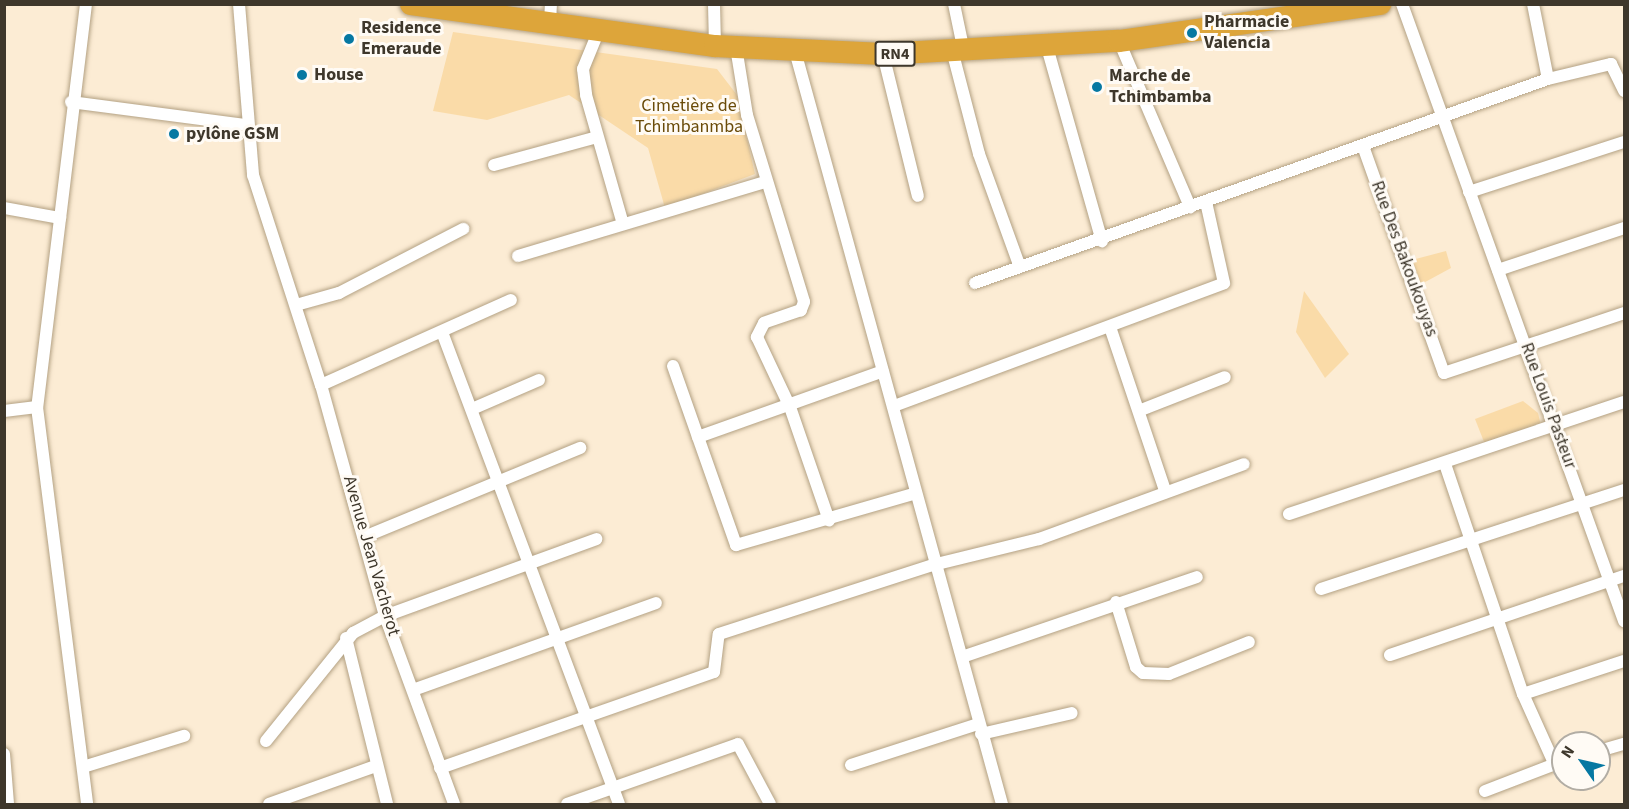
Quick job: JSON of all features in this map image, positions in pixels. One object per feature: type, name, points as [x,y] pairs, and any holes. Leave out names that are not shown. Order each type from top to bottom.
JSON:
[{"type":"highway","name":"RN4","points":[[411,4],[551,13],[599,30],[725,47],[883,54],[959,54],[1119,41],[1305,9],[1380,4]]},
{"type":"street","points":[[86,4],[71,102],[60,218],[37,407],[87,804]]},
{"type":"street","points":[[71,102],[246,125],[239,4]]},
{"type":"street","points":[[714,4],[765,182],[804,302],[801,310],[758,329],[790,407],[829,520]]},
{"type":"street","points":[[954,4],[959,54],[979,154],[1020,267]]},
{"type":"street","name":"Rue Louis Pasteur","points":[[1402,4],[1440,117],[1557,427],[1624,621]]},
{"type":"street","points":[[1533,4],[1548,79]]},
{"type":"street","points":[[599,30],[583,69],[597,137],[623,224]]},
{"type":"street","points":[[1119,41],[1190,207]]},
{"type":"street","points":[[1047,47],[1102,241]]},
{"type":"street","points":[[795,51],[894,406],[933,565],[962,657],[979,729],[1002,804]]},
{"type":"street","points":[[883,54],[918,196]]},
{"type":"street","points":[[975,283],[1102,241],[1190,207],[1548,79],[1611,63],[1624,91]]},
{"type":"street","name":"Avenue Jean Vacherot","points":[[246,125],[256,186],[321,385],[385,616],[454,804]]},
{"type":"street","points":[[494,165],[597,137]]},
{"type":"street","points":[[1468,192],[1624,142]]},
{"type":"street","name":"Rue Des Bakoukouyas","points":[[1363,146],[1444,373],[1527,348]]},
{"type":"street","points":[[518,256],[765,182]]},
{"type":"street","points":[[894,406],[1224,284],[1206,202]]},
{"type":"street","points":[[4,208],[60,218]]},
{"type":"street","points":[[1498,270],[1624,228]]},
{"type":"street","points":[[296,305],[339,293],[463,229]]},
{"type":"street","points":[[321,385],[511,300]]},
{"type":"street","points":[[1527,348],[1624,313]]},
{"type":"street","points":[[1110,327],[1141,410],[1165,490]]},
{"type":"street","points":[[442,332],[619,804]]},
{"type":"street","points":[[673,366],[736,545],[916,493]]},
{"type":"street","points":[[698,437],[790,407],[883,371]]},
{"type":"street","points":[[1141,410],[1225,377]]},
{"type":"street","points":[[472,409],[539,380]]},
{"type":"street","points":[[1288,514],[1557,427],[1624,402]]},
{"type":"street","points":[[4,411],[37,407]]},
{"type":"street","points":[[364,537],[500,484],[580,448]]},
{"type":"street","points":[[440,768],[714,672],[719,634],[933,565],[1039,539],[1165,490],[1244,464]]},
{"type":"street","points":[[1445,464],[1473,539],[1522,694],[1551,747]]},
{"type":"street","points":[[1321,589],[1624,490]]},
{"type":"street","points":[[266,741],[346,638],[385,616],[596,539]]},
{"type":"street","points":[[1390,655],[1624,576]]},
{"type":"street","points":[[962,657],[1116,602],[1197,578]]},
{"type":"street","points":[[1116,602],[1136,667],[1143,673],[1169,675],[1249,642]]},
{"type":"street","points":[[413,690],[657,603]]},
{"type":"street","points":[[346,638],[387,804]]},
{"type":"street","points":[[1522,694],[1624,661]]},
{"type":"street","points":[[851,765],[979,729],[1072,713]]},
{"type":"street","points":[[83,767],[184,736]]},
{"type":"street","points":[[567,804],[742,744],[770,804]]},
{"type":"street","points":[[4,754],[8,804]]},
{"type":"street","points":[[1485,791],[1551,765]]},
{"type":"street","points":[[269,804],[376,766]]},
{"type":"green space","name":"Cimetière de Tchimbanmba","points":[[453,32],[717,69],[737,95],[755,174],[665,208],[648,148],[569,95],[487,120],[433,111]]},
{"type":"green space","points":[[1446,251],[1451,268],[1416,287],[1408,261]]},
{"type":"green space","points":[[1304,291],[1349,354],[1325,378],[1296,332]]},
{"type":"green space","points":[[1523,401],[1538,413],[1542,430],[1486,447],[1475,419]]},
{"type":"place","name":"Pharmacie Valencia","points":[[1192,33]]},
{"type":"place","name":"Residence Emeraude","points":[[349,39]]},
{"type":"place","name":"House","points":[[302,75]]},
{"type":"place","name":"Marche de Tchimbamba","points":[[1097,87]]},
{"type":"place","name":"pylône GSM","points":[[174,134]]}]
